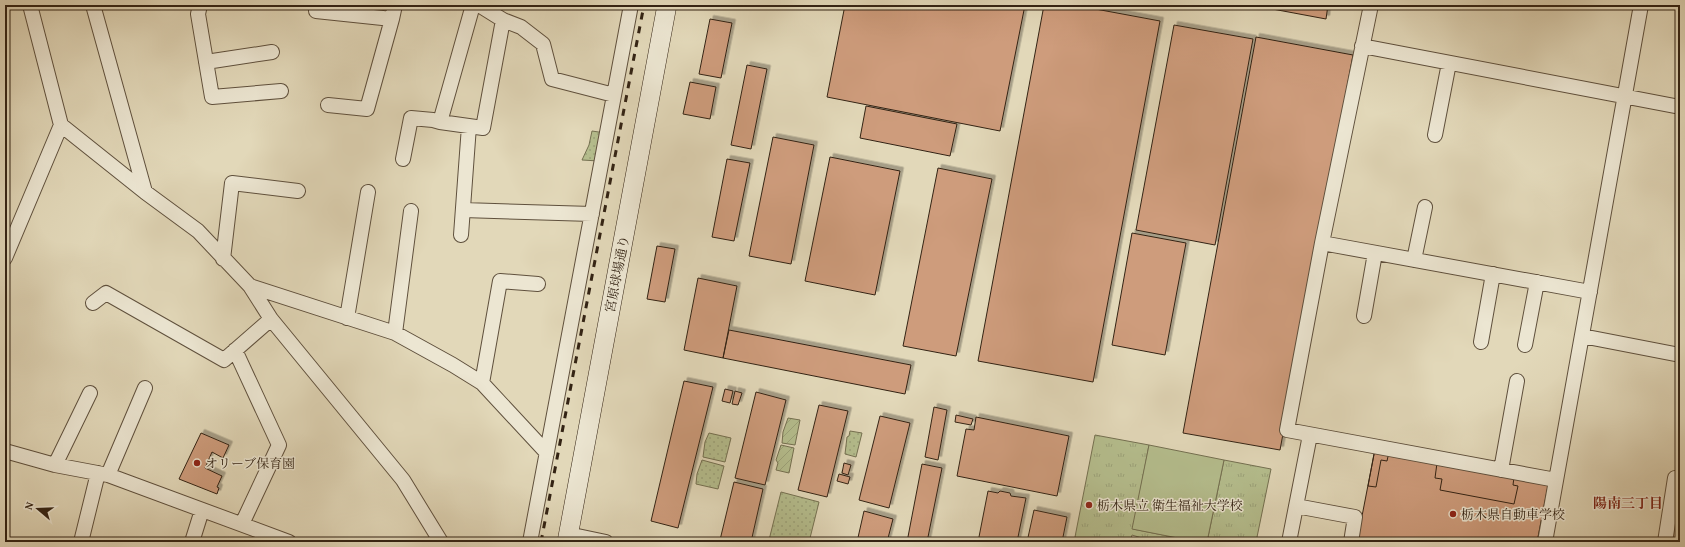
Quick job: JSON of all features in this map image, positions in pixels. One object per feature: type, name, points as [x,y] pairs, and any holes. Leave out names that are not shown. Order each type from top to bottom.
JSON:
[{"type":"street","points":[[30,5],[61,125],[145,192],[198,231],[250,286],[271,320],[403,480],[441,542]]},
{"type":"street","points":[[93,5],[145,192]]},
{"type":"street","points":[[200,5],[198,14],[212,97],[281,90]]},
{"type":"street","points":[[328,105],[367,109],[395,5]]},
{"type":"street","points":[[440,122],[473,5]]},
{"type":"street","points":[[479,5],[503,20],[521,27],[543,44],[552,80],[614,95]]},
{"type":"street","points":[[530,542],[632,5]]},
{"type":"street","name":"宮原球場通り","points":[[567,538],[667,5]]},
{"type":"street","points":[[1371,5],[1322,243],[1287,430],[1556,480]]},
{"type":"street","points":[[1545,542],[1640,5]]},
{"type":"street","points":[[316,11],[392,19]]},
{"type":"street","points":[[403,159],[411,118],[483,128],[503,20]]},
{"type":"street","points":[[1362,46],[1680,107]]},
{"type":"street","points":[[206,62],[272,52]]},
{"type":"street","points":[[1435,135],[1449,62]]},
{"type":"street","points":[[5,258],[61,125]]},
{"type":"street","points":[[461,235],[468,126]]},
{"type":"street","points":[[223,259],[232,183],[298,191]]},
{"type":"street","points":[[347,318],[368,192]]},
{"type":"street","points":[[1414,260],[1425,207]]},
{"type":"street","points":[[463,210],[592,214]]},
{"type":"street","points":[[395,333],[411,211]]},
{"type":"street","points":[[1322,243],[1590,292]]},
{"type":"street","points":[[1364,316],[1375,253]]},
{"type":"street","points":[[1481,342],[1493,274]]},
{"type":"street","points":[[482,383],[500,281],[538,284]]},
{"type":"street","points":[[1525,345],[1537,282]]},
{"type":"street","points":[[250,286],[395,333],[453,364],[482,383],[547,453]]},
{"type":"street","points":[[93,303],[106,293],[224,360],[271,320]]},
{"type":"street","points":[[1582,336],[1680,355]]},
{"type":"street","points":[[234,350],[279,445],[242,524]]},
{"type":"street","points":[[1502,470],[1517,381]]},
{"type":"street","points":[[81,542],[103,474],[145,388]]},
{"type":"street","points":[[55,465],[90,393]]},
{"type":"street","points":[[1289,542],[1310,435]]},
{"type":"street","points":[[5,451],[55,465],[103,474],[286,541]]},
{"type":"street","points":[[1665,542],[1675,478]]},
{"type":"street","points":[[1296,506],[1355,517],[1351,542]]},
{"type":"street","points":[[192,542],[202,510]]},
{"type":"street","points":[[567,538],[606,542]]},
{"type":"green space","points":[[592,131],[605,133],[599,161],[582,160],[589,145]]},
{"type":"green space","points":[[788,418],[800,420],[795,445],[782,443],[783,432]]},
{"type":"green space","points":[[850,431],[862,433],[856,457],[845,454],[847,437],[849,436]]},
{"type":"green space","points":[[709,433],[731,438],[725,462],[703,457],[705,442]]},
{"type":"green space","points":[[1095,435],[1149,445],[1133,529],[1198,542],[1155,542],[1132,535],[1130,542],[1074,542]]},
{"type":"green space","points":[[781,445],[794,448],[789,473],[776,470],[778,463],[776,460]]},
{"type":"green space","points":[[1149,445],[1224,460],[1207,542],[1198,542],[1132,529]]},
{"type":"green space","points":[[702,460],[724,466],[718,489],[696,484],[697,474]]},
{"type":"green space","points":[[1224,460],[1271,469],[1256,542],[1207,542]]},
{"type":"green space","points":[[781,492],[819,502],[809,542],[778,542],[769,540]]},
{"type":"building","points":[[845,5],[1025,5],[1000,131],[827,97]]},
{"type":"building","points":[[1044,5],[1074,5],[1160,21],[1093,382],[978,361]]},
{"type":"building","points":[[1251,5],[1328,5],[1326,19]]},
{"type":"building","points":[[710,19],[732,23],[721,78],[699,74]]},
{"type":"building","points":[[1174,25],[1253,39],[1215,245],[1136,230]]},
{"type":"building","points":[[1256,37],[1353,55],[1280,450],[1183,433]]},
{"type":"building","points":[[747,65],[767,69],[751,149],[731,145]]},
{"type":"building","points":[[690,82],[716,87],[710,119],[683,114]]},
{"type":"building","points":[[866,106],[957,124],[950,156],[860,138]]},
{"type":"building","points":[[773,137],[814,145],[791,264],[749,256]]},
{"type":"building","points":[[830,157],[900,171],[875,295],[805,281]]},
{"type":"building","points":[[727,159],[750,163],[734,241],[712,237]]},
{"type":"building","points":[[938,168],[992,179],[956,356],[903,346]]},
{"type":"building","points":[[1132,233],[1186,243],[1165,355],[1112,345]]},
{"type":"building","points":[[657,246],[675,249],[665,302],[647,299]]},
{"type":"building","points":[[698,278],[737,286],[723,358],[684,350]]},
{"type":"building","points":[[729,330],[911,365],[905,394],[723,358]]},
{"type":"building","points":[[684,381],[713,387],[678,528],[651,521]]},
{"type":"building","points":[[725,389],[733,391],[730,403],[722,401]]},
{"type":"building","points":[[735,391],[742,393],[738,405],[732,404]]},
{"type":"building","points":[[756,392],[786,400],[765,485],[735,478]]},
{"type":"building","points":[[819,405],[848,411],[827,497],[798,490]]},
{"type":"building","points":[[934,407],[947,410],[938,460],[925,457]]},
{"type":"building","points":[[956,415],[973,419],[971,425],[955,422]]},
{"type":"building","points":[[880,416],[910,423],[889,508],[859,500]]},
{"type":"building","points":[[976,417],[1069,436],[1057,496],[957,476],[966,429],[974,430]]},
{"type":"building","name":"オリーブ保育園","points":[[201,433],[229,445],[223,458],[212,452],[205,468],[222,476],[217,487],[219,488],[217,494],[179,479]]},
{"type":"building","name":"栃木県自動車学校","points":[[1375,449],[1549,481],[1537,542],[1357,542]]},
{"type":"building","points":[[1375,449],[1389,452],[1387,461],[1381,460],[1376,487],[1368,486]]},
{"type":"building","points":[[844,463],[851,465],[848,475],[842,473]]},
{"type":"building","name":"栃木県自動車学校","points":[[1437,463],[1514,477],[1513,485],[1518,486],[1514,504],[1440,490],[1442,479],[1435,478]]},
{"type":"building","points":[[922,464],[942,468],[927,542],[907,542]]},
{"type":"building","points":[[839,474],[850,477],[848,484],[837,481]]},
{"type":"building","points":[[734,482],[763,489],[751,542],[730,542],[720,540]]},
{"type":"building","points":[[988,491],[998,493],[1000,491],[1010,493],[1011,496],[1026,498],[1017,542],[978,542]]},
{"type":"building","points":[[1034,510],[1067,517],[1062,542],[1027,542]]},
{"type":"building","points":[[864,511],[893,519],[887,542],[857,542]]},
{"type":"railway","points":[[541,542],[644,5]]},
{"type":"place","name":"オリーブ保育園","points":[[197,463]]},
{"type":"place","name":"栃木県立 衛生福祉大学校","points":[[1089,505]]},
{"type":"place","name":"栃木県自動車学校","points":[[1453,514]]},
{"type":"district","name":"陽南三丁目","points":[[1628,503]]}]
